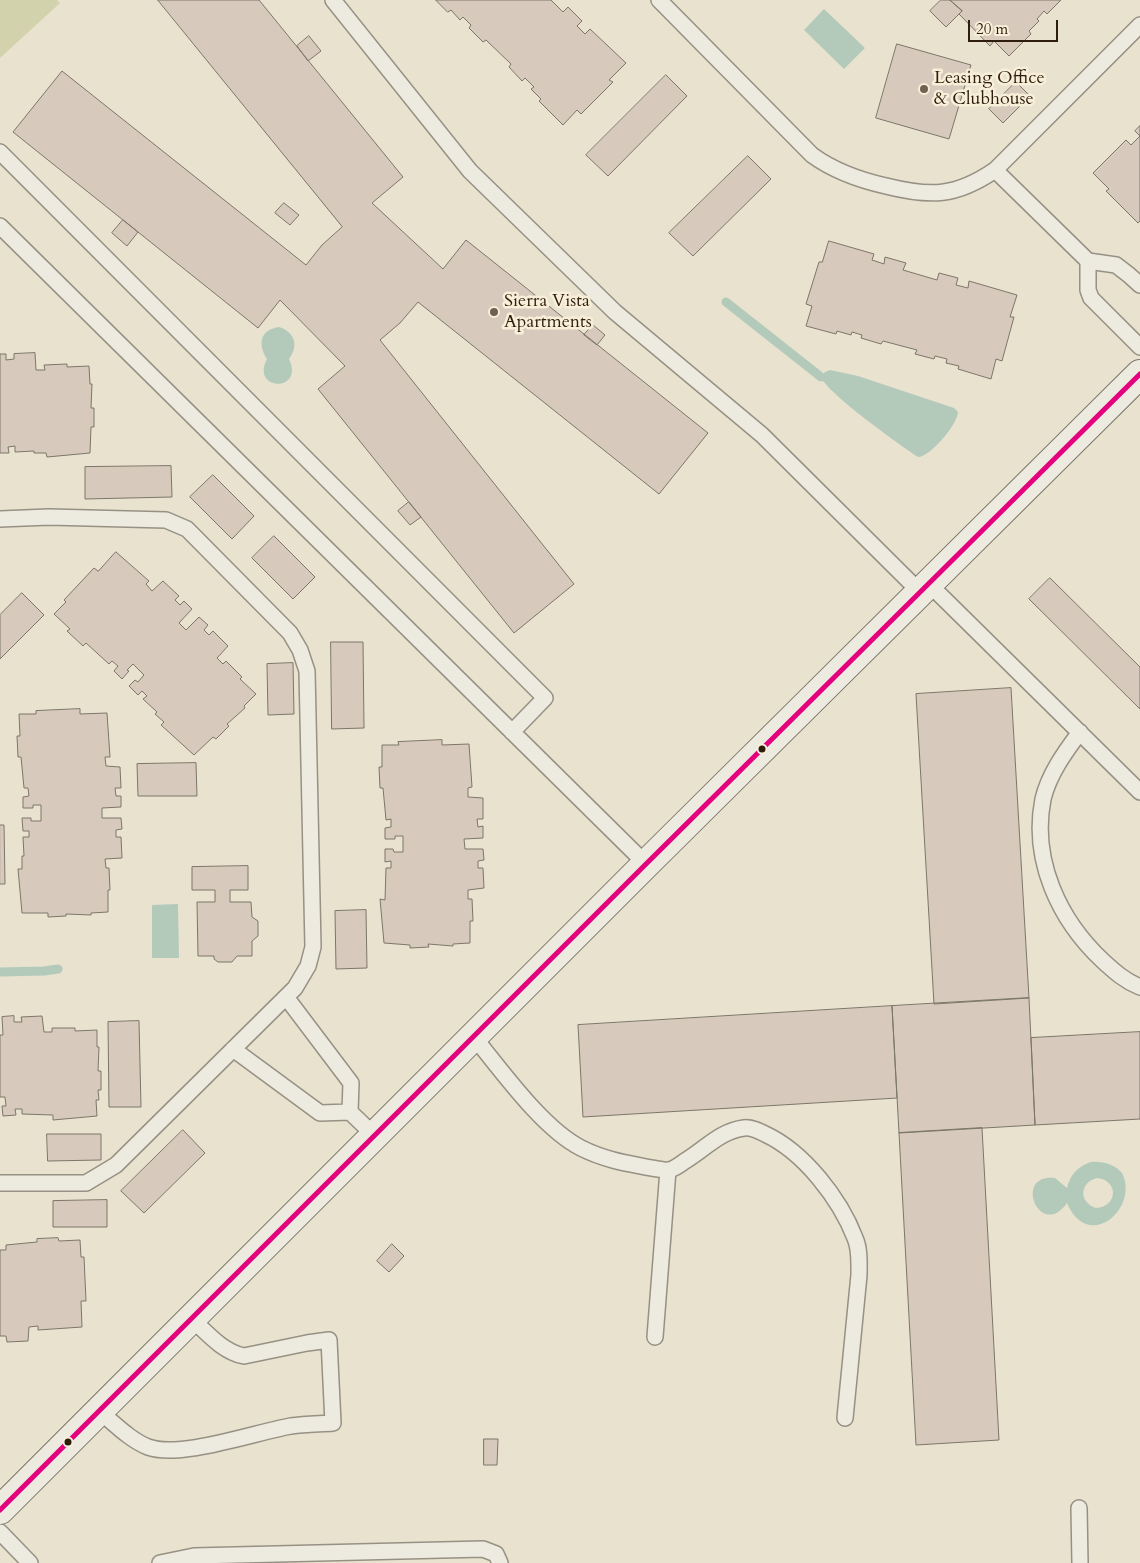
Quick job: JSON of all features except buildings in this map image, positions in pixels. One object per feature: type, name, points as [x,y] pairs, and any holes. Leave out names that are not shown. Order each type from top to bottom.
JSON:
[{"type":"main road","points":[[0,1510],[646,864],[1140,374]]},
{"type":"lane","points":[[333,0],[470,171],[620,317],[762,435],[1080,732],[1140,792]]},
{"type":"lane","points":[[658,0],[812,155],[826,165],[867,182],[914,193],[933,194],[973,184],[995,170],[1140,24]]},
{"type":"lane","points":[[0,152],[545,698],[512,732]]},
{"type":"lane","points":[[995,170],[1088,261],[1116,265],[1140,285]]},
{"type":"lane","points":[[0,226],[646,864]]},
{"type":"lane","points":[[1088,261],[1088,290],[1092,298],[1140,347]]},
{"type":"lane","points":[[0,519],[49,517],[166,520],[187,529],[290,633],[300,650],[306,671],[313,947],[308,966],[296,988],[116,1165],[99,1177],[86,1183],[0,1183]]},
{"type":"lane","points":[[1080,732],[1051,777],[1043,800],[1041,849],[1046,872],[1058,902],[1079,935],[1117,974],[1140,988]]},
{"type":"lane","points":[[286,997],[351,1083],[350,1112]]},
{"type":"lane","points":[[474,1037],[531,1106],[558,1132],[580,1147],[614,1160],[668,1170],[700,1152],[724,1133],[746,1128],[778,1140],[803,1162],[834,1198],[856,1240],[859,1275],[845,1418]]},
{"type":"lane","points":[[233,1049],[320,1113],[350,1112],[375,1136]]},
{"type":"lane","points":[[655,1337],[668,1170]]},
{"type":"lane","points":[[98,1412],[141,1443],[150,1448],[160,1449],[182,1449],[290,1427],[333,1423],[329,1340],[307,1342],[244,1356],[234,1354],[225,1349],[192,1319]]},
{"type":"lane","points":[[1079,1508],[1080,1563]]},
{"type":"lane","points":[[0,1532],[30,1563]]},
{"type":"lane","points":[[160,1563],[194,1556],[483,1550],[496,1554],[500,1563]]},
{"type":"shaded area","points":[[0,0],[57,0],[60,3],[0,58]]},
{"type":"shaded area","points":[[824,9],[865,48],[844,69],[804,30]]},
{"type":"shaded area","points":[[279,327],[289,332],[292,336],[294,349],[289,359],[292,370],[290,378],[278,384],[271,382],[266,377],[264,370],[267,359],[262,349],[262,339],[267,331]]},
{"type":"shaded area","points":[[830,370],[858,376],[954,408],[958,412],[957,417],[949,432],[936,446],[923,456],[918,457],[865,419],[836,395],[821,377]]},
{"type":"shaded area","points":[[178,904],[179,958],[152,958],[152,905]]},
{"type":"shaded area","points":[[1091,1162],[1112,1165],[1122,1173],[1126,1186],[1124,1199],[1118,1211],[1109,1220],[1098,1225],[1087,1224],[1076,1218],[1067,1203],[1057,1213],[1048,1214],[1040,1210],[1035,1203],[1033,1194],[1035,1185],[1042,1179],[1055,1178],[1067,1188],[1075,1172]],"holes":[[[1097,1178],[1104,1180],[1112,1188],[1112,1199],[1103,1207],[1096,1208],[1086,1201],[1083,1192],[1084,1188],[1091,1180]]]},
{"type":"waterway","points":[[726,302],[821,377]]},
{"type":"waterway","points":[[0,972],[58,969]]},
{"type":"transit line","points":[[0,1510],[646,864],[1140,374]]},
{"type":"place","name":"Leasing Office & Clubhouse","points":[[924,89]]},
{"type":"place","name":"Sierra Vista Apartments","points":[[494,312]]}]
